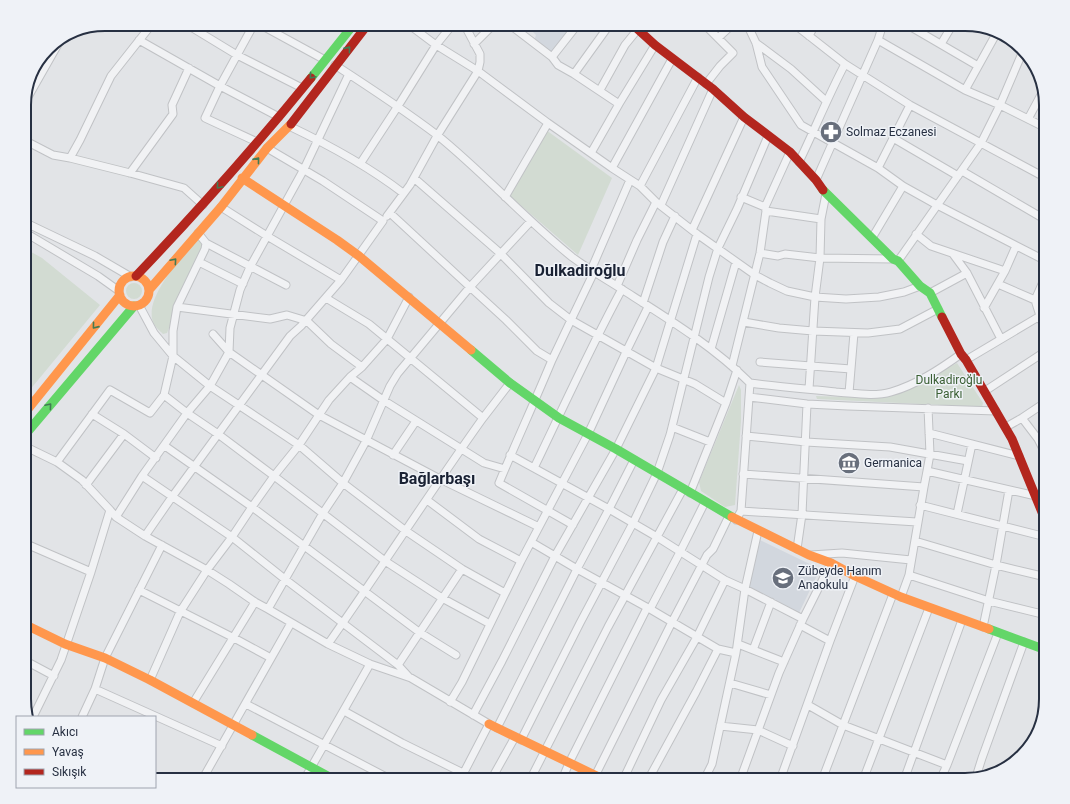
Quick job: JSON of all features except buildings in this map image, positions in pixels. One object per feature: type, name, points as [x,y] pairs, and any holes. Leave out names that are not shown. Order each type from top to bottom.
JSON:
[{"type":"main road","points":[[31,405],[120,293],[122,282],[133,277],[203,205],[279,117],[348,31]]},
{"type":"main road","points":[[31,428],[136,305],[146,300],[149,290],[221,207],[242,178],[267,148],[290,126],[362,31]]},
{"type":"main road","points":[[640,31],[672,59],[710,86],[744,117],[790,152],[816,180],[826,194],[896,260],[920,286],[930,293],[964,357],[1006,427],[1039,504]]},
{"type":"main road","points":[[242,178],[285,205],[359,256],[510,383],[559,418],[758,531],[809,555],[831,563],[897,596],[1039,647]]},
{"type":"main road","points":[[133,277],[145,281],[149,290]]},
{"type":"main road","points":[[120,293],[125,303],[136,305]]},
{"type":"main road","points":[[31,627],[65,644],[105,658],[150,680],[321,773]]},
{"type":"main road","points":[[493,726],[589,773]]},
{"type":"street","points":[[70,158],[111,76],[145,31]]},
{"type":"street","points":[[197,31],[236,55],[302,88]]},
{"type":"street","points":[[250,31],[220,86],[206,118],[257,142]]},
{"type":"street","points":[[272,31],[325,60]]},
{"type":"street","points":[[417,31],[436,45],[478,71],[548,124],[640,186],[658,204],[695,232],[755,275],[770,283],[787,291],[815,297],[846,299],[879,297],[904,292],[920,286]]},
{"type":"street","points":[[360,164],[436,45],[447,31]]},
{"type":"street","points":[[145,536],[290,336],[306,321],[341,280],[414,178],[437,136],[478,71],[480,54],[468,31]]},
{"type":"street","points":[[474,44],[487,31]]},
{"type":"street","points":[[518,31],[552,57],[558,65],[600,90],[619,104]]},
{"type":"street","points":[[552,57],[572,31]]},
{"type":"street","points":[[574,74],[605,31]]},
{"type":"street","points":[[600,90],[632,31]]},
{"type":"street","points":[[534,468],[559,418],[619,288],[636,240],[658,204],[720,66],[733,53],[711,31]]},
{"type":"street","points":[[718,38],[726,31]]},
{"type":"street","points":[[750,31],[756,43],[762,67],[801,125],[878,168],[903,186],[937,205],[1039,258]]},
{"type":"street","points":[[803,31],[844,64],[910,105],[1039,174]]},
{"type":"street","points":[[809,36],[812,31]]},
{"type":"street","points":[[816,180],[863,75],[881,31]]},
{"type":"street","points":[[918,31],[978,66]]},
{"type":"street","points":[[941,44],[949,31]]},
{"type":"street","points":[[965,90],[994,37]]},
{"type":"street","points":[[139,40],[220,86],[279,117]]},
{"type":"street","points":[[878,40],[965,90],[1039,124]]},
{"type":"street","points":[[756,43],[791,69],[826,101]]},
{"type":"street","points":[[591,154],[655,45]]},
{"type":"street","points":[[33,89],[53,53]]},
{"type":"street","points":[[760,253],[778,256],[785,254],[820,258],[896,260],[981,143],[1000,105],[1021,56]]},
{"type":"street","points":[[612,168],[672,59]]},
{"type":"street","points":[[799,162],[844,64]]},
{"type":"street","points":[[335,65],[398,106],[437,136],[573,258],[671,321],[711,349],[750,383],[849,393],[873,394],[890,392],[928,376],[1001,339],[1039,317]]},
{"type":"street","points":[[130,173],[173,114],[172,105],[189,68]]},
{"type":"street","points":[[116,517],[142,476],[165,446],[187,413],[210,386],[229,352],[230,328],[233,315],[250,267],[304,169],[349,74]]},
{"type":"street","points":[[640,186],[698,77]]},
{"type":"street","points":[[1028,119],[1038,100]]},
{"type":"street","points":[[878,168],[910,105]]},
{"type":"street","points":[[473,715],[555,556],[616,449],[656,368],[671,321],[695,232],[744,117]]},
{"type":"street","points":[[505,196],[548,124]]},
{"type":"street","points":[[290,126],[360,164],[383,178],[402,193]]},
{"type":"street","points":[[496,773],[518,738],[633,523],[657,473],[672,427],[718,248],[768,136]]},
{"type":"street","points":[[894,138],[1039,216]]},
{"type":"street","points":[[31,145],[53,155],[130,173],[184,188],[203,205]]},
{"type":"street","points":[[267,148],[304,169],[383,221]]},
{"type":"street","points":[[534,773],[625,596],[657,537],[686,491],[710,442],[726,403],[760,253],[766,209],[790,152]]},
{"type":"street","points":[[414,178],[500,253],[549,303],[571,320],[626,352],[656,368],[685,379],[726,403]]},
{"type":"street","points":[[573,525],[499,483],[552,360],[593,271],[630,180]]},
{"type":"street","points":[[872,238],[903,186]]},
{"type":"street","points":[[809,389],[815,297],[820,258],[821,219],[826,194]]},
{"type":"street","points":[[741,197],[766,209],[821,219]]},
{"type":"street","points":[[221,207],[341,280]]},
{"type":"street","points":[[390,213],[506,320],[537,351],[552,360]]},
{"type":"street","points":[[450,702],[462,682],[521,561],[588,434],[626,352],[646,305],[663,242],[675,216]]},
{"type":"street","points":[[268,608],[286,580],[323,514],[343,483],[366,440],[383,400],[398,373],[500,253],[530,221]]},
{"type":"street","points":[[31,225],[95,256],[133,277]]},
{"type":"street","points":[[198,233],[206,243],[286,285]]},
{"type":"street","points":[[916,234],[930,246],[1005,271]]},
{"type":"street","points":[[31,236],[98,276],[120,293]]},
{"type":"street","points":[[57,462],[110,390],[150,413],[164,395],[173,356],[173,331],[177,307],[205,249],[206,243]]},
{"type":"street","points":[[984,308],[1005,271],[1016,246]]},
{"type":"street","points":[[953,254],[967,273],[1001,339]]},
{"type":"street","points":[[199,262],[243,284]]},
{"type":"street","points":[[711,349],[736,262]]},
{"type":"street","points":[[930,293],[967,273]]},
{"type":"street","points":[[998,284],[1035,300],[1039,313]]},
{"type":"street","points":[[1035,300],[1039,295]]},
{"type":"street","points":[[150,680],[180,612],[207,570],[232,537],[274,476],[299,445],[329,400],[350,377],[362,368],[387,338],[409,297]]},
{"type":"street","points":[[326,298],[369,324],[484,418]]},
{"type":"street","points":[[136,305],[154,334],[173,356],[210,386],[299,445],[343,483],[406,531],[462,569],[505,593]]},
{"type":"street","points":[[177,307],[270,319],[287,315],[306,321],[331,344],[362,368]]},
{"type":"street","points":[[744,322],[779,328],[868,333],[900,329],[938,309]]},
{"type":"street","points":[[849,393],[854,333]]},
{"type":"street","points":[[213,334],[229,352],[319,415],[440,479],[539,527]]},
{"type":"street","points":[[985,391],[1039,356]]},
{"type":"street","points":[[760,362],[851,370]]},
{"type":"street","points":[[350,377],[383,400],[484,463],[505,469]]},
{"type":"street","points":[[328,644],[365,592],[440,479],[510,383]]},
{"type":"street","points":[[741,511],[750,383]]},
{"type":"street","points":[[164,395],[386,561],[442,598],[490,624]]},
{"type":"street","points":[[749,397],[807,404],[996,411]]},
{"type":"street","points":[[797,549],[802,514],[807,404]]},
{"type":"street","points":[[1006,427],[1039,407]]},
{"type":"street","points":[[825,773],[897,596],[909,575],[930,454],[928,408]]},
{"type":"street","points":[[92,414],[124,434],[156,458]]},
{"type":"street","points":[[1022,418],[1038,439]]},
{"type":"street","points":[[393,455],[416,420]]},
{"type":"street","points":[[672,427],[710,442]]},
{"type":"street","points":[[929,433],[1019,456]]},
{"type":"street","points":[[86,485],[124,434]]},
{"type":"street","points":[[746,436],[806,442],[890,447],[968,461]]},
{"type":"street","points":[[957,514],[972,444]]},
{"type":"street","points":[[165,446],[252,507],[419,632],[456,655]]},
{"type":"street","points":[[31,449],[57,462],[86,485],[116,517],[145,536],[207,570],[255,602],[268,608],[290,623],[328,644],[370,664],[411,678]]},
{"type":"street","points":[[510,455],[609,509],[725,580],[771,602],[830,641]]},
{"type":"street","points":[[344,711],[402,743],[463,773],[493,726],[634,460]]},
{"type":"street","points":[[927,470],[1036,496]]},
{"type":"street","points":[[743,474],[924,487]]},
{"type":"street","points":[[142,476],[232,537],[342,624],[374,646],[411,678],[493,726]]},
{"type":"street","points":[[983,627],[996,565],[1009,490]]},
{"type":"street","points":[[427,500],[479,539],[521,561]]},
{"type":"street","points":[[565,773],[648,608],[680,552],[705,502]]},
{"type":"street","points":[[920,505],[1039,535]]},
{"type":"street","points":[[34,716],[61,660],[110,510]]},
{"type":"street","points":[[596,773],[707,555],[713,549],[733,518],[741,511],[917,522]]},
{"type":"street","points":[[708,773],[712,764],[738,644],[745,589],[758,531]]},
{"type":"street","points":[[531,542],[718,649],[736,652]]},
{"type":"street","points":[[915,542],[1039,575]]},
{"type":"street","points":[[82,716],[95,689],[105,658],[162,545]]},
{"type":"street","points":[[31,546],[91,572]]},
{"type":"street","points":[[809,555],[842,553],[911,560]]},
{"type":"street","points":[[743,773],[784,662],[801,622],[831,563]]},
{"type":"street","points":[[398,666],[462,569]]},
{"type":"street","points":[[909,575],[988,601],[1039,613]]},
{"type":"street","points":[[783,773],[855,576]]},
{"type":"street","points":[[626,773],[661,700],[697,637],[725,580]]},
{"type":"street","points":[[139,590],[270,658]]},
{"type":"street","points":[[193,703],[255,602]]},
{"type":"street","points":[[753,650],[771,602]]},
{"type":"street","points":[[866,773],[929,608]]},
{"type":"street","points":[[906,773],[962,620]]},
{"type":"street","points":[[207,773],[290,623]]},
{"type":"street","points":[[943,773],[998,633]]},
{"type":"street","points":[[978,772],[1024,642]]},
{"type":"street","points":[[738,644],[784,662]]},
{"type":"street","points":[[652,773],[718,649]]},
{"type":"street","points":[[31,664],[54,676]]},
{"type":"street","points":[[308,773],[370,664]]},
{"type":"street","points":[[730,682],[771,695]]},
{"type":"street","points":[[95,689],[155,716]]},
{"type":"street","points":[[246,704],[378,773]]},
{"type":"street","points":[[808,706],[843,725],[947,764]]},
{"type":"street","points":[[156,716],[222,746]]},
{"type":"street","points":[[720,726],[758,730],[793,746]]},
{"type":"shaded area","points":[[532,31],[570,31],[552,55],[534,41],[536,35]]},
{"type":"shaded area","name":"Zübeyde Hanım Anaokulu","points":[[760,540],[820,569],[799,613],[748,586]]},
{"type":"green space","points":[[546,130],[612,178],[578,255],[510,196]]},
{"type":"green space","points":[[198,239],[204,244],[167,333],[163,334],[153,322],[152,312],[154,301],[166,278]]},
{"type":"green space","points":[[31,252],[42,258],[100,305],[31,389]]},
{"type":"green space","points":[[131,283],[137,283],[142,288],[140,297],[137,299],[131,299],[126,294],[126,288]]},
{"type":"green space","name":"Dulkadiroğlu Parkı","points":[[957,363],[983,403],[982,407],[817,399],[816,396],[882,398],[894,395],[921,383]]},
{"type":"green space","points":[[739,385],[741,390],[741,421],[735,505],[725,507],[701,491],[699,482]]},
{"type":"traffic: fast","points":[[311,78],[348,31]]},
{"type":"traffic: fast","points":[[823,190],[893,259],[898,261],[920,286],[930,293],[942,317]]},
{"type":"traffic: fast","points":[[31,428],[134,306]]},
{"type":"traffic: fast","points":[[471,350],[510,383],[559,418],[616,449],[732,517]]},
{"type":"traffic: fast","points":[[989,629],[1039,647]]},
{"type":"traffic: fast","points":[[252,735],[322,773]]},
{"type":"traffic: slow","points":[[149,290],[221,207],[267,148],[291,124]]},
{"type":"traffic: slow","points":[[242,178],[359,256],[471,350]]},
{"type":"traffic: slow","points":[[134,276],[144,281],[149,291],[144,301],[134,306],[124,301],[119,291],[124,281],[134,276]]},
{"type":"traffic: slow","points":[[31,405],[120,295]]},
{"type":"traffic: slow","points":[[732,517],[809,555],[831,563],[855,576],[901,597],[989,629]]},
{"type":"traffic: slow","points":[[31,627],[65,644],[105,658],[150,680],[252,735]]},
{"type":"traffic: slow","points":[[489,724],[590,773]]},
{"type":"traffic: jam","points":[[291,124],[363,31]]},
{"type":"traffic: jam","points":[[640,31],[655,45],[713,89],[744,117],[790,152],[816,180],[823,190]]},
{"type":"traffic: jam","points":[[136,276],[225,179],[311,78]]},
{"type":"traffic: jam","points":[[942,317],[961,354],[966,360],[1012,439],[1039,505]]},
{"type":"place","name":"Solmaz Eczanesi","points":[[831,132]]},
{"type":"place","name":"Germanica","points":[[849,463]]},
{"type":"place","name":"Zübeyde Hanım Anaokulu","points":[[783,578]]},
{"type":"district","name":"Dulkadiroğlu","points":[[580,270]]},
{"type":"district","name":"Bağlarbaşı","points":[[437,478]]}]
